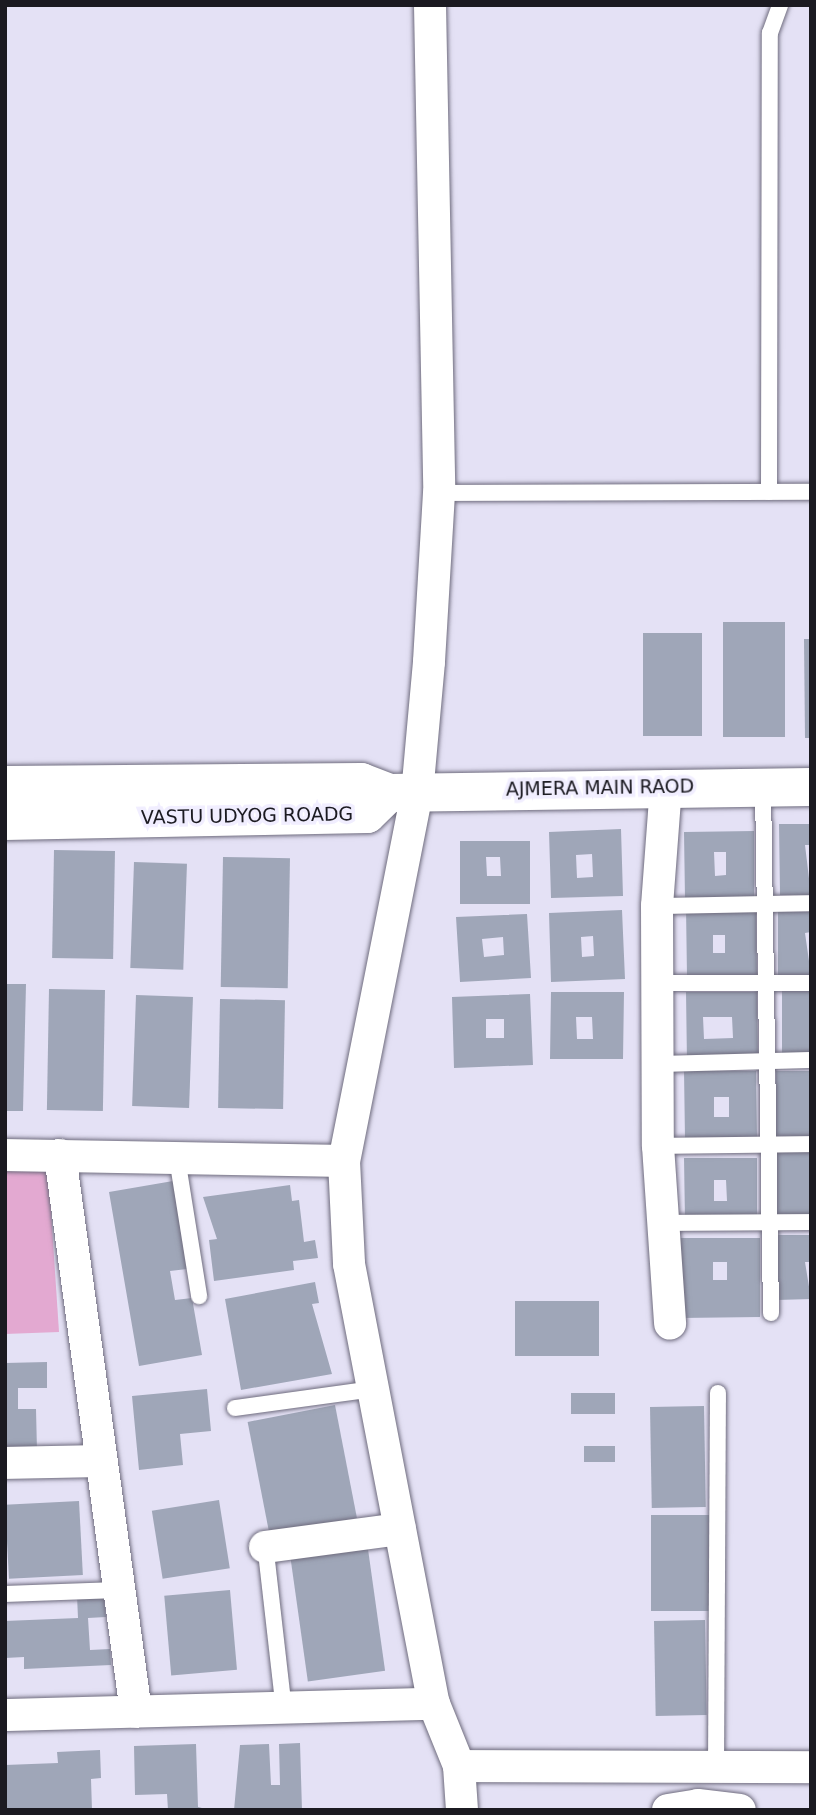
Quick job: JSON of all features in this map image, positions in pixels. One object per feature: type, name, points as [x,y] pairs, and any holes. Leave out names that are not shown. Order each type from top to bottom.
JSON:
[{"type":"street","points":[[430,5],[439,492],[403,793],[344,1161],[349,1264],[434,1704],[459,1766],[462,1810]]},
{"type":"street","name":"VASTU UDYOG ROADG","points":[[5,785],[361,782],[403,793]]},
{"type":"street","points":[[666,786],[657,906],[658,1146],[670,1324]]},
{"type":"street","name":"AJMERA MAIN RAOD","points":[[403,793],[666,786],[811,787]]},
{"type":"street","name":"VASTU UDYOG ROADG","points":[[5,821],[367,814],[403,793]]},
{"type":"street","points":[[60,1155],[98,1461],[136,1712]]},
{"type":"street","points":[[5,1156],[344,1161]]},
{"type":"street","points":[[5,1463],[98,1461]]},
{"type":"street","points":[[266,1554],[400,1529]]},
{"type":"street","points":[[5,1715],[284,1710],[434,1704]]},
{"type":"street","points":[[459,1766],[811,1767]]},
{"type":"street","points":[[668,1810],[698,1805],[740,1810]]},
{"type":"lane","points":[[769,492],[770,33],[780,5]]},
{"type":"lane","points":[[439,492],[811,492]]},
{"type":"lane","points":[[762,786],[771,1313]]},
{"type":"lane","points":[[657,906],[811,904]]},
{"type":"lane","points":[[657,983],[811,983]]},
{"type":"lane","points":[[658,1064],[811,1060]]},
{"type":"lane","points":[[658,1146],[811,1144]]},
{"type":"lane","points":[[177,1158],[199,1296]]},
{"type":"lane","points":[[662,1223],[811,1223]]},
{"type":"lane","points":[[235,1408],[373,1389]]},
{"type":"lane","points":[[716,1767],[718,1393]]},
{"type":"lane","points":[[266,1554],[284,1710]]},
{"type":"lane","points":[[5,1594],[117,1590]]},
{"type":"shaded area","points":[[5,1166],[48,1166],[59,1332],[5,1334]]},
{"type":"building","points":[[723,622],[785,622],[785,737],[723,737]]},
{"type":"building","points":[[643,633],[702,633],[702,736],[643,736]]},
{"type":"building","points":[[804,639],[811,639],[811,738],[805,738]]},
{"type":"building","points":[[779,824],[811,824],[811,845],[805,845],[811,895],[780,895]]},
{"type":"building","points":[[621,829],[623,896],[551,898],[549,832]],"holes":[[[592,854],[593,877],[577,878],[576,855]]]},
{"type":"building","points":[[754,831],[754,898],[685,899],[684,832]],"holes":[[[714,852],[726,852],[726,875],[715,876]]]},
{"type":"building","points":[[460,841],[530,841],[530,904],[460,904]],"holes":[[[486,857],[500,857],[501,876],[487,876]]]},
{"type":"building","points":[[54,850],[115,851],[113,959],[52,958]]},
{"type":"building","points":[[223,857],[290,858],[288,988],[221,987]]},
{"type":"building","points":[[134,862],[187,864],[183,970],[130,968]]},
{"type":"building","points":[[686,908],[756,908],[757,977],[687,977]],"holes":[[[713,935],[725,935],[725,953],[713,953]]]},
{"type":"building","points":[[622,910],[625,979],[551,982],[549,913]],"holes":[[[593,936],[594,956],[582,957],[581,937]]]},
{"type":"building","points":[[778,912],[811,912],[811,932],[805,933],[811,975],[778,975]]},
{"type":"building","points":[[527,914],[531,978],[460,982],[456,917]],"holes":[[[503,937],[504,955],[484,957],[482,939]]]},
{"type":"building","points":[[5,984],[26,984],[23,1111],[5,1111]]},
{"type":"building","points":[[782,987],[811,987],[811,1057],[782,1057]]},
{"type":"building","points":[[49,989],[105,990],[103,1111],[47,1110]]},
{"type":"building","points":[[551,992],[624,992],[623,1059],[550,1059]],"holes":[[[576,1017],[592,1017],[593,1039],[577,1039]]]},
{"type":"building","points":[[686,992],[757,992],[758,1062],[687,1063]],"holes":[[[703,1017],[732,1017],[733,1038],[704,1039]]]},
{"type":"building","points":[[530,994],[533,1065],[454,1068],[452,997]],"holes":[[[486,1019],[504,1019],[504,1038],[486,1038]]]},
{"type":"building","points":[[136,995],[193,997],[189,1108],[132,1106]]},
{"type":"building","points":[[220,999],[285,1000],[283,1109],[218,1108]]},
{"type":"building","points":[[684,1071],[756,1071],[757,1139],[685,1139]],"holes":[[[714,1097],[729,1097],[729,1117],[714,1117]]]},
{"type":"building","points":[[776,1071],[811,1071],[811,1139],[776,1139]]},
{"type":"building","points":[[776,1152],[811,1152],[811,1220],[776,1220]]},
{"type":"building","points":[[684,1158],[757,1158],[757,1220],[685,1221]],"holes":[[[714,1180],[726,1180],[727,1201],[714,1201]]]},
{"type":"building","points":[[173,1181],[187,1269],[170,1271],[175,1300],[192,1298],[202,1355],[139,1366],[109,1192]]},
{"type":"building","points":[[290,1185],[292,1201],[299,1200],[304,1242],[315,1240],[318,1258],[293,1261],[294,1270],[214,1281],[209,1240],[217,1239],[203,1197]]},
{"type":"building","points":[[777,1235],[811,1235],[811,1262],[805,1262],[811,1299],[777,1300]]},
{"type":"building","points":[[679,1238],[760,1238],[760,1317],[680,1318]],"holes":[[[713,1262],[727,1262],[727,1280],[713,1280]]]},
{"type":"building","points":[[315,1282],[319,1303],[312,1304],[332,1374],[241,1390],[225,1299]]},
{"type":"building","points":[[515,1301],[599,1301],[599,1356],[515,1356]]},
{"type":"building","points":[[47,1362],[47,1388],[18,1388],[18,1409],[36,1409],[37,1451],[5,1452],[5,1363]]},
{"type":"building","points":[[207,1389],[211,1431],[180,1434],[183,1465],[139,1470],[132,1396]]},
{"type":"building","points":[[571,1393],[615,1393],[615,1414],[571,1414]]},
{"type":"building","points":[[335,1405],[357,1518],[270,1535],[248,1422]]},
{"type":"building","points":[[704,1406],[706,1507],[652,1508],[650,1407]]},
{"type":"building","points":[[584,1446],[615,1446],[615,1462],[584,1462]]},
{"type":"building","points":[[219,1500],[230,1568],[163,1579],[152,1511]]},
{"type":"building","points":[[79,1501],[83,1575],[9,1579],[5,1505]]},
{"type":"building","points":[[651,1515],[709,1515],[709,1611],[651,1611]]},
{"type":"building","points":[[367,1542],[385,1671],[308,1682],[290,1553]]},
{"type":"building","points":[[230,1590],[237,1670],[171,1675],[164,1596]]},
{"type":"building","points":[[104,1595],[106,1617],[88,1618],[90,1650],[110,1649],[111,1665],[24,1669],[24,1657],[5,1658],[5,1621],[78,1618],[77,1596]]},
{"type":"building","points":[[705,1620],[707,1715],[656,1716],[654,1621]]},
{"type":"building","points":[[300,1743],[302,1810],[234,1810],[240,1745],[269,1744],[271,1785],[280,1785],[279,1744]]},
{"type":"building","points":[[196,1744],[198,1807],[210,1810],[168,1810],[167,1794],[135,1795],[134,1746]]},
{"type":"building","points":[[100,1750],[101,1778],[91,1779],[92,1810],[5,1810],[5,1765],[58,1763],[57,1752]]}]
